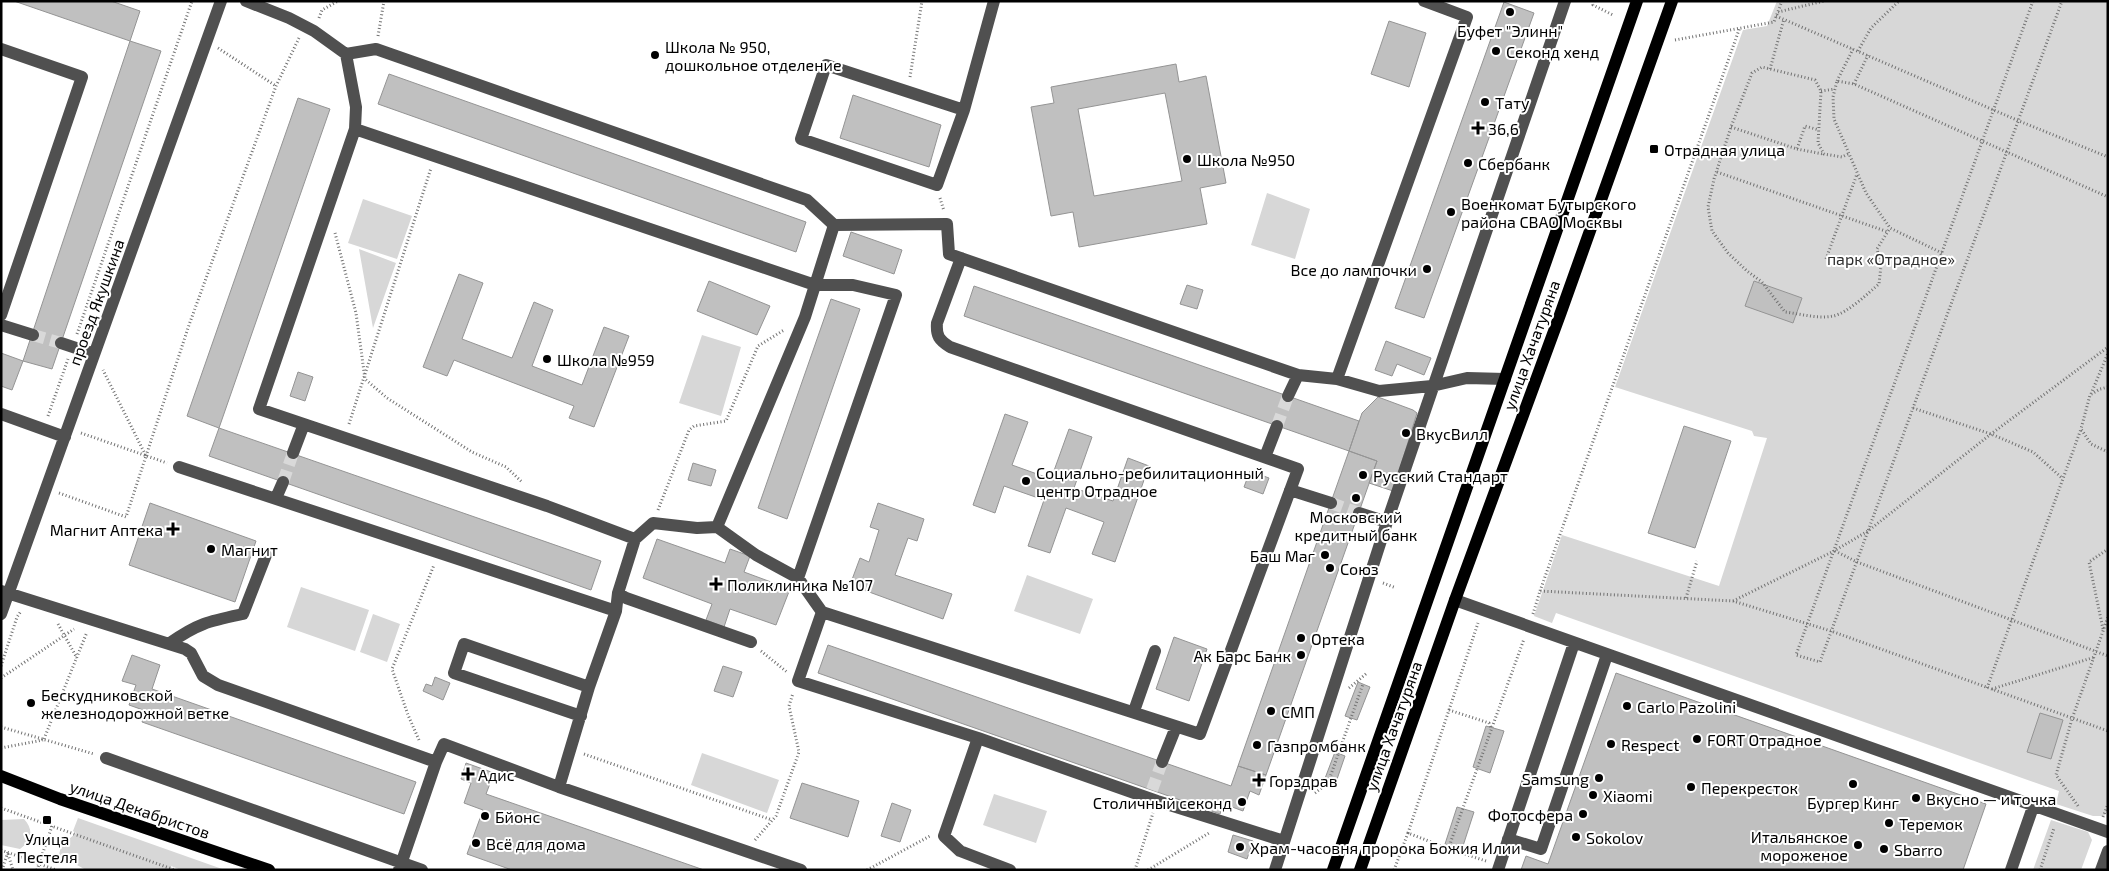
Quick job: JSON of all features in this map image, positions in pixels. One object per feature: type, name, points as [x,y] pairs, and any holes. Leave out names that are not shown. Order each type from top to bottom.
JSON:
[{"type":"main road","name":"улица Хачатуряна","points":[[1333,870],[1637,1]]},
{"type":"main road","name":"улица Хачатуряна","points":[[1360,870],[1455,600],[1672,1]]},
{"type":"main road","name":"улица Декабристов","points":[[1,776],[269,870]]},
{"type":"street","name":"проезд Якушкина","points":[[1,614],[5,592],[46,489],[221,1]]},
{"type":"street","points":[[246,1],[309,29],[346,54],[376,49],[807,200],[834,225],[948,224],[949,254],[1298,376],[1338,379],[1379,391],[1432,386],[1467,378],[1505,379]]},
{"type":"street","points":[[964,110],[826,65],[801,139],[937,185],[964,110],[994,1]]},
{"type":"street","points":[[1338,379],[1467,17],[1444,5],[1424,1]]},
{"type":"street","points":[[1275,870],[1432,386],[1565,1]]},
{"type":"street","points":[[1,49],[82,78],[1,315]]},
{"type":"street","points":[[346,54],[356,107],[355,129],[260,409],[547,506],[635,539]]},
{"type":"street","points":[[355,129],[815,284],[853,285],[896,295],[798,578]]},
{"type":"street","points":[[717,527],[806,317],[834,225]]},
{"type":"street","points":[[559,787],[589,687],[616,611],[618,593],[635,539],[653,522],[697,528],[717,527],[756,555],[798,578],[822,612],[1134,711],[1200,734],[1298,469],[950,347],[940,341],[936,333],[937,324],[961,258]]},
{"type":"street","points":[[1,325],[33,335]]},
{"type":"street","points":[[66,345],[94,354]]},
{"type":"street","points":[[1288,396],[1298,376]]},
{"type":"street","points":[[1,414],[44,429],[66,433]]},
{"type":"street","points":[[293,453],[304,424]]},
{"type":"street","points":[[1265,457],[1277,426]]},
{"type":"street","points":[[179,467],[616,611]]},
{"type":"street","points":[[276,498],[282,482]]},
{"type":"street","points":[[1290,490],[1331,503]]},
{"type":"street","points":[[1359,512],[1387,522]]},
{"type":"street","points":[[170,644],[190,629],[209,621],[243,614],[266,555]]},
{"type":"street","points":[[5,592],[185,649],[191,653],[203,676],[218,686],[436,762]]},
{"type":"street","points":[[618,593],[626,598],[751,642]]},
{"type":"street","points":[[1455,600],[2033,807],[2108,832]]},
{"type":"street","points":[[822,612],[798,681],[1153,796],[1224,824],[1284,841]]},
{"type":"street","points":[[1498,870],[1574,643]]},
{"type":"street","points":[[581,716],[454,673],[464,644],[589,687]]},
{"type":"street","points":[[1134,711],[1155,651]]},
{"type":"street","points":[[1508,839],[1541,849],[1607,655]]},
{"type":"street","points":[[1162,762],[1176,727]]},
{"type":"street","points":[[978,738],[944,836],[960,851],[1010,870]]},
{"type":"street","points":[[400,866],[444,744],[559,787],[801,870]]},
{"type":"street","points":[[106,758],[400,866],[422,870]]},
{"type":"street","points":[[2011,870],[2033,807]]},
{"type":"street","points":[[2101,870],[2108,851]]},
{"type":"path","points":[[44,429],[66,345],[192,1]]},
{"type":"path","points":[[46,489],[126,517],[189,325],[276,86],[322,10],[338,1]]},
{"type":"path","points":[[376,49],[384,1]]},
{"type":"path","points":[[908,92],[922,1]]},
{"type":"path","points":[[1594,1],[1593,5],[1614,15]]},
{"type":"path","points":[[1675,40],[1774,22],[1782,1]]},
{"type":"path","points":[[1777,14],[1824,1]]},
{"type":"path","points":[[1858,51],[1871,28],[1899,1]]},
{"type":"path","points":[[2033,1],[1796,655],[1820,662],[2062,1]]},
{"type":"path","points":[[1777,14],[1784,19],[2018,121],[2108,157]]},
{"type":"path","points":[[1770,69],[1784,19]]},
{"type":"path","points":[[1449,849],[1740,27]]},
{"type":"path","points":[[207,40],[276,86]]},
{"type":"path","points":[[1853,49],[1837,80],[1833,97],[1834,119],[1848,154],[1866,193],[1890,228],[1942,252]]},
{"type":"path","points":[[1854,84],[1868,55]]},
{"type":"path","points":[[1824,154],[1818,143],[1821,91],[1815,80],[1762,67],[1752,73],[1731,126],[1716,172],[1708,207],[1712,231],[1728,253],[1762,282],[1785,312],[1816,316],[1835,316],[1860,301],[1879,284],[1881,266],[1877,249],[1890,228]]},
{"type":"path","points":[[1837,80],[1854,84],[2108,197]]},
{"type":"path","points":[[1821,91],[1835,89]]},
{"type":"path","points":[[1731,126],[1797,149],[1842,157],[1848,154]]},
{"type":"path","points":[[1797,149],[1806,126],[1819,130]]},
{"type":"path","points":[[344,437],[365,378],[435,156]]},
{"type":"path","points":[[1716,172],[1888,232]]},
{"type":"path","points":[[1826,259],[1857,174]]},
{"type":"path","points":[[937,185],[948,224]]},
{"type":"path","points":[[329,210],[356,313],[365,378],[387,398],[472,452],[506,467],[527,486]]},
{"type":"path","points":[[653,522],[689,430],[694,426],[726,421],[758,346],[806,317]]},
{"type":"path","points":[[1733,601],[1834,551],[1868,531],[1992,434],[2108,347]]},
{"type":"path","points":[[1989,689],[2012,619],[2081,429],[2090,395],[2108,353]]},
{"type":"path","points":[[94,354],[146,456]]},
{"type":"path","points":[[2090,395],[2108,387]]},
{"type":"path","points":[[1913,408],[1992,434],[2033,452],[2063,478]]},
{"type":"path","points":[[2081,429],[2091,444],[2108,452]]},
{"type":"path","points":[[1996,432],[1998,437]]},
{"type":"path","points":[[66,433],[179,467]]},
{"type":"path","points":[[2103,631],[2089,562],[2108,549]]},
{"type":"path","points":[[1834,551],[1857,562],[2108,656]]},
{"type":"path","points":[[439,554],[392,669],[419,740],[444,744]]},
{"type":"path","points":[[1686,598],[1697,561]]},
{"type":"path","points":[[1540,591],[1733,601],[1831,631],[2108,731]]},
{"type":"path","points":[[1,666],[17,617],[21,611],[27,608]]},
{"type":"path","points":[[1394,870],[1450,710],[1480,616]]},
{"type":"path","points":[[2081,809],[2069,796],[2056,775],[2072,719],[2108,617]]},
{"type":"path","points":[[55,619],[77,659]]},
{"type":"path","points":[[44,740],[90,624]]},
{"type":"path","points":[[1,678],[63,634],[78,627]]},
{"type":"path","points":[[747,850],[776,816],[799,752],[789,706],[798,681],[751,642]]},
{"type":"path","points":[[1989,689],[2095,657]]},
{"type":"path","points":[[1328,783],[1363,684]]},
{"type":"path","points":[[1450,710],[1489,722],[1491,728]]},
{"type":"path","points":[[1,726],[106,758]]},
{"type":"path","points":[[1,748],[44,740]]},
{"type":"path","points":[[570,749],[772,820]]},
{"type":"path","points":[[1135,870],[1153,796]]},
{"type":"path","points":[[2104,816],[2108,804]]},
{"type":"path","points":[[1,808],[175,870]]},
{"type":"path","points":[[1148,870],[1224,824]]},
{"type":"path","points":[[37,870],[52,826]]},
{"type":"path","points":[[867,870],[948,827]]},
{"type":"path","points":[[1408,833],[1488,862],[1486,870]]},
{"type":"path","points":[[1,850],[56,870]]},
{"type":"path","points":[[2,870],[8,852]]},
{"type":"path","points":[[8,852],[13,870]]},
{"type":"green space","name":"парк «Отрадное»","points":[[1777,1],[2108,1],[2108,811],[2104,816],[2093,816],[2056,804],[2059,791],[1556,613],[1552,623],[1534,616],[1562,535],[1719,586],[1767,438],[1754,436],[1752,431],[1615,387],[1743,30],[1767,26]]},
{"type":"green space","points":[[1267,193],[1310,209],[1295,259],[1251,245]]},
{"type":"green space","points":[[363,199],[412,216],[397,259],[348,243]]},
{"type":"green space","points":[[359,249],[396,263],[373,328]]},
{"type":"green space","points":[[702,335],[741,347],[721,416],[679,403]]},
{"type":"green space","points":[[1027,575],[1093,599],[1080,634],[1014,611]]},
{"type":"green space","points":[[301,587],[369,610],[355,651],[287,627]]},
{"type":"green space","points":[[373,614],[400,624],[387,662],[360,652]]},
{"type":"green space","points":[[702,753],[779,780],[767,813],[691,785]]},
{"type":"green space","points":[[994,794],[1047,811],[1036,843],[983,825]]},
{"type":"green space","points":[[78,818],[225,870],[181,870],[171,866],[172,870],[86,870],[59,855],[61,846],[76,833],[73,831]]},
{"type":"green space","points":[[24,819],[29,827],[30,835],[24,846],[20,849],[1,845],[1,820]]},
{"type":"green space","points":[[2051,820],[2088,832],[2092,840],[2081,870],[2033,870]]},
{"type":"building","points":[[14,1],[111,1],[140,11],[130,41]]},
{"type":"building","points":[[1504,2],[1534,13],[1424,318],[1395,308]]},
{"type":"building","points":[[1389,21],[1426,33],[1409,87],[1371,74]]},
{"type":"building","points":[[130,41],[161,51],[52,369],[23,361]]},
{"type":"building","points":[[1176,64],[1179,82],[1206,76],[1226,183],[1200,188],[1207,224],[1079,247],[1073,212],[1051,216],[1031,107],[1054,103],[1051,87]],"holes":[[[1165,93],[1182,181],[1094,196],[1078,109]]]},
{"type":"building","points":[[389,74],[806,222],[796,252],[378,104]]},
{"type":"building","points":[[853,95],[941,125],[929,167],[840,138]]},
{"type":"building","points":[[298,98],[330,109],[219,428],[187,416]]},
{"type":"building","points":[[851,232],[902,250],[894,274],[843,256]]},
{"type":"building","points":[[459,274],[483,283],[462,339],[512,358],[534,302],[553,310],[532,366],[582,385],[604,327],[629,336],[594,427],[569,418],[574,406],[454,360],[447,376],[423,367]]},
{"type":"building","points":[[709,281],[770,306],[757,335],[697,311]]},
{"type":"building","points":[[1754,281],[1802,298],[1793,323],[1745,306]]},
{"type":"building","points":[[1187,285],[1203,290],[1197,309],[1180,304]]},
{"type":"building","points":[[974,286],[1359,421],[1349,451],[964,316]]},
{"type":"building","points":[[831,299],[860,309],[787,519],[758,508]]},
{"type":"building","points":[[1386,341],[1431,358],[1424,375],[1397,364],[1392,376],[1375,370]]},
{"type":"building","points":[[1,353],[23,361],[12,390],[1,386]]},
{"type":"building","points":[[298,372],[313,377],[305,401],[290,396]]},
{"type":"building","points":[[1378,397],[1417,413],[1393,491],[1369,483],[1377,461],[1349,451],[1362,413]]},
{"type":"building","points":[[1005,414],[1028,422],[1012,465],[1051,479],[1069,429],[1092,437],[1074,488],[1113,501],[1128,458],[1149,466],[1115,562],[1092,554],[1104,522],[1066,508],[1050,553],[1028,546],[1044,500],[1004,486],[995,513],[973,505]]},
{"type":"building","points":[[1684,426],[1731,441],[1695,548],[1648,533]]},
{"type":"building","points":[[219,428],[601,561],[591,590],[209,456]]},
{"type":"building","points":[[1349,451],[1377,461],[1266,775],[1238,766]]},
{"type":"building","points":[[693,463],[716,470],[711,486],[688,480]]},
{"type":"building","points":[[1250,471],[1269,478],[1263,494],[1244,487]]},
{"type":"building","points":[[150,503],[256,541],[235,602],[129,565]]},
{"type":"building","points":[[878,503],[924,519],[917,541],[908,538],[895,575],[952,594],[943,619],[850,585],[860,558],[869,562],[879,530],[870,527]]},
{"type":"building","name":"Поликлиника №107","points":[[657,539],[725,563],[730,549],[750,556],[744,572],[790,589],[776,625],[730,609],[724,627],[706,620],[712,604],[643,578]]},
{"type":"building","points":[[1174,637],[1207,649],[1189,701],[1156,689]]},
{"type":"building","points":[[828,645],[1231,786],[1238,766],[1266,775],[1259,795],[1250,791],[1243,811],[1224,804],[1220,814],[818,673]]},
{"type":"building","points":[[132,655],[160,665],[152,689],[416,782],[404,814],[142,722],[146,711],[129,705],[136,685],[122,681]]},
{"type":"building","points":[[723,666],[742,672],[733,697],[714,691]]},
{"type":"building","name":"FORT Отрадное","points":[[1616,673],[1986,804],[1963,870],[1521,870],[1526,856],[1548,864]]},
{"type":"building","points":[[435,677],[450,683],[443,700],[423,691],[426,684],[432,686]]},
{"type":"building","points":[[1358,682],[1370,687],[1357,720],[1345,716]]},
{"type":"building","points":[[2040,713],[2063,720],[2051,759],[2027,752]]},
{"type":"building","points":[[1486,726],[1504,731],[1490,773],[1473,767]]},
{"type":"building","points":[[1335,752],[1345,756],[1335,785],[1324,781]]},
{"type":"building","points":[[466,763],[494,773],[486,794],[704,870],[512,870],[467,854],[483,810],[464,803],[471,783],[461,779]]},
{"type":"building","points":[[802,783],[859,801],[848,837],[790,818]]},
{"type":"building","points":[[892,803],[911,810],[900,842],[881,836]]},
{"type":"building","points":[[1457,807],[1474,812],[1462,849],[1445,844]]},
{"type":"building","name":"Храм-часовня пророка Божия Илии","points":[[1233,835],[1253,841],[1247,859],[1228,852]]},
{"type":"tunnel","points":[[33,335],[61,343]]},
{"type":"tunnel","points":[[1277,426],[1288,396]]},
{"type":"tunnel","points":[[283,482],[293,453]]},
{"type":"tunnel","points":[[1331,503],[1359,513]]},
{"type":"tunnel","points":[[1152,790],[1162,762]]},
{"type":"place","name":"Буфет \"Элинн\"","points":[[1510,12]]},
{"type":"place","name":"Секонд хенд","points":[[1496,51]]},
{"type":"place","name":"Школа № 950, дошкольное отделение","points":[[655,55]]},
{"type":"place","name":"Тату","points":[[1485,102]]},
{"type":"place","name":"36,6","points":[[1478,128]]},
{"type":"place","name":"Отрадная улица","points":[[1654,149]]},
{"type":"place","name":"Школа №950","points":[[1187,159]]},
{"type":"place","name":"Сбербанк","points":[[1468,163]]},
{"type":"place","name":"Военкомат Бутырского района СВАО Москвы","points":[[1451,212]]},
{"type":"place","name":"Все до лампочки","points":[[1427,269]]},
{"type":"place","name":"Школа №959","points":[[547,359]]},
{"type":"place","name":"ВкусВилл","points":[[1406,433]]},
{"type":"place","name":"Русский Стандарт","points":[[1363,475]]},
{"type":"place","name":"Социально-ребилитационный центр Отрадное","points":[[1026,481]]},
{"type":"place","name":"Московский кредитный банк","points":[[1356,498]]},
{"type":"place","name":"Магнит Аптека","points":[[173,529]]},
{"type":"place","name":"Магнит","points":[[211,549]]},
{"type":"place","name":"Баш Маг","points":[[1325,555]]},
{"type":"place","name":"Союз","points":[[1330,568]]},
{"type":"place","name":"Поликлиника №107","points":[[716,584]]},
{"type":"place","name":"Ортека","points":[[1301,638]]},
{"type":"place","name":"Ак Барс Банк","points":[[1301,655]]},
{"type":"place","name":"Бескудниковской железнодорожной ветке","points":[[31,703]]},
{"type":"place","name":"Carlo Pazolini","points":[[1627,706]]},
{"type":"place","name":"СМП","points":[[1271,711]]},
{"type":"place","name":"FORT Отрадное","points":[[1697,739]]},
{"type":"place","name":"Respect","points":[[1611,744]]},
{"type":"place","name":"Газпромбанк","points":[[1257,745]]},
{"type":"place","name":"Адис","points":[[468,774]]},
{"type":"place","name":"Samsung","points":[[1599,778]]},
{"type":"place","name":"Горздрав","points":[[1259,780]]},
{"type":"place","name":"Бургер Кинг","points":[[1853,784]]},
{"type":"place","name":"Перекресток","points":[[1691,787]]},
{"type":"place","name":"Xiaomi","points":[[1593,795]]},
{"type":"place","name":"Вкусно — и точка","points":[[1916,798]]},
{"type":"place","name":"Столичный секонд","points":[[1242,802]]},
{"type":"place","name":"Фотосфера","points":[[1583,814]]},
{"type":"place","name":"Бйонс","points":[[485,816]]},
{"type":"place","name":"Улица Пестеля","points":[[47,820]]},
{"type":"place","name":"Теремок","points":[[1889,823]]},
{"type":"place","name":"Sokolov","points":[[1576,837]]},
{"type":"place","name":"Всё для дома","points":[[476,843]]},
{"type":"place","name":"Итальянское мороженое","points":[[1858,845]]},
{"type":"place","name":"Храм-часовня пророка Божия Илии","points":[[1240,847]]},
{"type":"place","name":"Sbarro","points":[[1884,849]]}]
